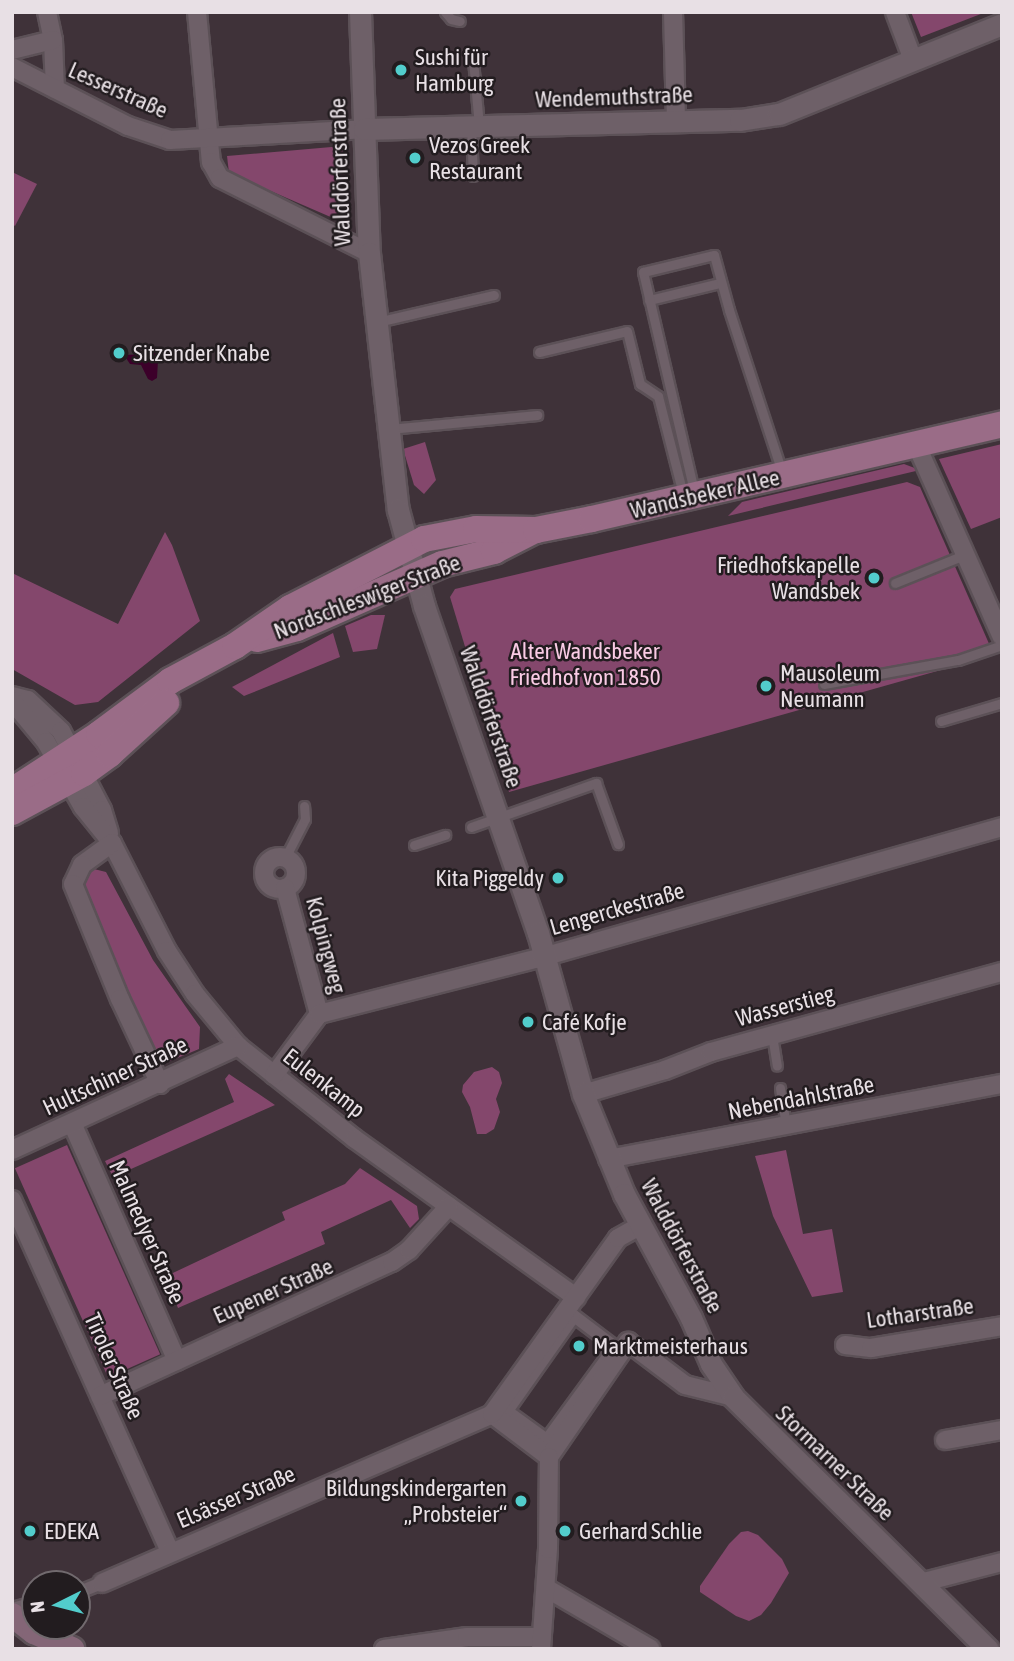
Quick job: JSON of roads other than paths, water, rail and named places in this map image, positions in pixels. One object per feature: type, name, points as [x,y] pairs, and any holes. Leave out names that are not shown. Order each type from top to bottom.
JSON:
[{"type":"main road","name":"Wandsbeker Allee","points":[[406,547],[439,535],[476,529],[536,530],[784,477],[1002,424]]},
{"type":"main road","name":"Nordschleswiger Straße","points":[[235,646],[297,628],[442,564],[494,551],[536,530]]},
{"type":"main road","name":"Nordschleswiger Straße","points":[[12,813],[71,767],[149,720],[204,664],[290,608],[406,547]]},
{"type":"main road","name":"Nordschleswiger Straße","points":[[12,791],[71,767]]},
{"type":"main road","points":[[12,1615],[33,1632],[72,1649]]},
{"type":"street","points":[[47,12],[55,89]]},
{"type":"street","points":[[197,12],[211,162],[220,177],[369,253]]},
{"type":"street","name":"Walddörferstraße","points":[[360,12],[369,253],[387,429],[406,547],[543,957],[583,1094],[608,1159],[640,1226],[691,1318],[711,1364],[733,1397]]},
{"type":"street","points":[[674,12],[677,122]]},
{"type":"street","points":[[895,12],[914,60]]},
{"type":"street","name":"Wendemuthstraße","points":[[209,139],[363,129],[740,120],[779,114],[1002,24]]},
{"type":"street","points":[[12,50],[52,40]]},
{"type":"street","name":"Lesserstraße","points":[[12,67],[128,126],[170,140],[209,139]]},
{"type":"street","points":[[916,444],[1002,637]]},
{"type":"street","name":"Eulenkamp","points":[[12,696],[28,700],[52,720],[71,767]]},
{"type":"street","name":"Eulenkamp","points":[[12,701],[71,767],[102,810],[112,843],[167,951],[195,994],[238,1046],[449,1206],[576,1297]]},
{"type":"street","name":"Lengerckestraße","points":[[319,1014],[543,957],[1002,827]]},
{"type":"street","points":[[112,843],[82,865],[73,884],[120,999],[160,1084]]},
{"type":"street","name":"Kolpingweg","points":[[285,858],[293,863],[296,873],[293,882],[285,888],[319,1014]]},
{"type":"street","name":"Wasserstieg","points":[[583,1094],[772,1035],[1002,972]]},
{"type":"street","points":[[274,1075],[319,1014]]},
{"type":"street","name":"Hultschiner Straße","points":[[12,1150],[238,1046]]},
{"type":"street","name":"Nebendahlstraße","points":[[608,1159],[1002,1084]]},
{"type":"street","name":"Malmedyer Straße","points":[[72,1123],[177,1361]]},
{"type":"street","name":"Tiroler Straße","points":[[12,1200],[170,1552]]},
{"type":"street","name":"Eupener Straße","points":[[100,1396],[392,1262],[409,1250],[449,1206]]},
{"type":"street","points":[[549,1457],[492,1415],[618,1238],[640,1226]]},
{"type":"street","points":[[622,1345],[547,1440],[507,1411],[574,1317],[622,1345],[685,1385],[733,1397]]},
{"type":"street","name":"Lotharstraße","points":[[845,1345],[871,1348],[1002,1326]]},
{"type":"street","points":[[384,1649],[467,1637],[542,1643],[549,1457],[622,1345]]},
{"type":"street","name":"Stormarner Straße","points":[[733,1397],[988,1649]]},
{"type":"street","name":"Elsässer Straße","points":[[91,1587],[492,1415]]},
{"type":"street","points":[[945,1440],[1002,1430]]},
{"type":"street","points":[[920,1583],[1002,1562]]},
{"type":"street","points":[[546,1588],[651,1649]]},
{"type":"lane","points":[[445,12],[451,19],[460,21]]},
{"type":"lane","points":[[473,60],[474,176]]},
{"type":"lane","points":[[689,498],[643,272],[714,256],[720,283],[784,477]]},
{"type":"lane","points":[[649,300],[720,283]]},
{"type":"lane","points":[[377,322],[494,295]]},
{"type":"lane","points":[[539,352],[627,331],[640,384],[659,396],[689,498]]},
{"type":"lane","points":[[387,429],[537,415]]},
{"type":"lane","points":[[895,583],[964,555]]},
{"type":"lane","points":[[824,684],[958,660],[1002,645]]},
{"type":"lane","points":[[941,721],[1002,703]]},
{"type":"lane","points":[[471,827],[596,783],[618,844]]},
{"type":"lane","points":[[285,858],[305,819],[304,806]]},
{"type":"lane","points":[[414,845],[444,835]]},
{"type":"lane","points":[[772,1035],[777,1066]]},
{"type":"lane","points":[[780,1087],[786,1125]]},
{"type":"place","name":"Sushi für Hamburg","points":[[401,70]]},
{"type":"place","name":"Vezos Greek Restaurant","points":[[415,158]]},
{"type":"place","name":"Sitzender Knabe","points":[[119,353]]},
{"type":"place","name":"Friedhofskapelle Wandsbek","points":[[874,578]]},
{"type":"place","name":"Mausoleum Neumann","points":[[766,686]]},
{"type":"place","name":"Kita Piggeldy","points":[[558,878]]},
{"type":"place","name":"Café Kofje","points":[[528,1022]]},
{"type":"place","name":"Marktmeisterhaus","points":[[579,1346]]},
{"type":"place","name":"Bildungskindergarten „Probsteier“","points":[[521,1501]]},
{"type":"place","name":"EDEKA","points":[[30,1531]]},
{"type":"place","name":"Gerhard Schlie","points":[[565,1531]]},
{"type":"park label","name":"Alter Wandsbeker Friedhof von 1850","points":[[585,664]]}]
